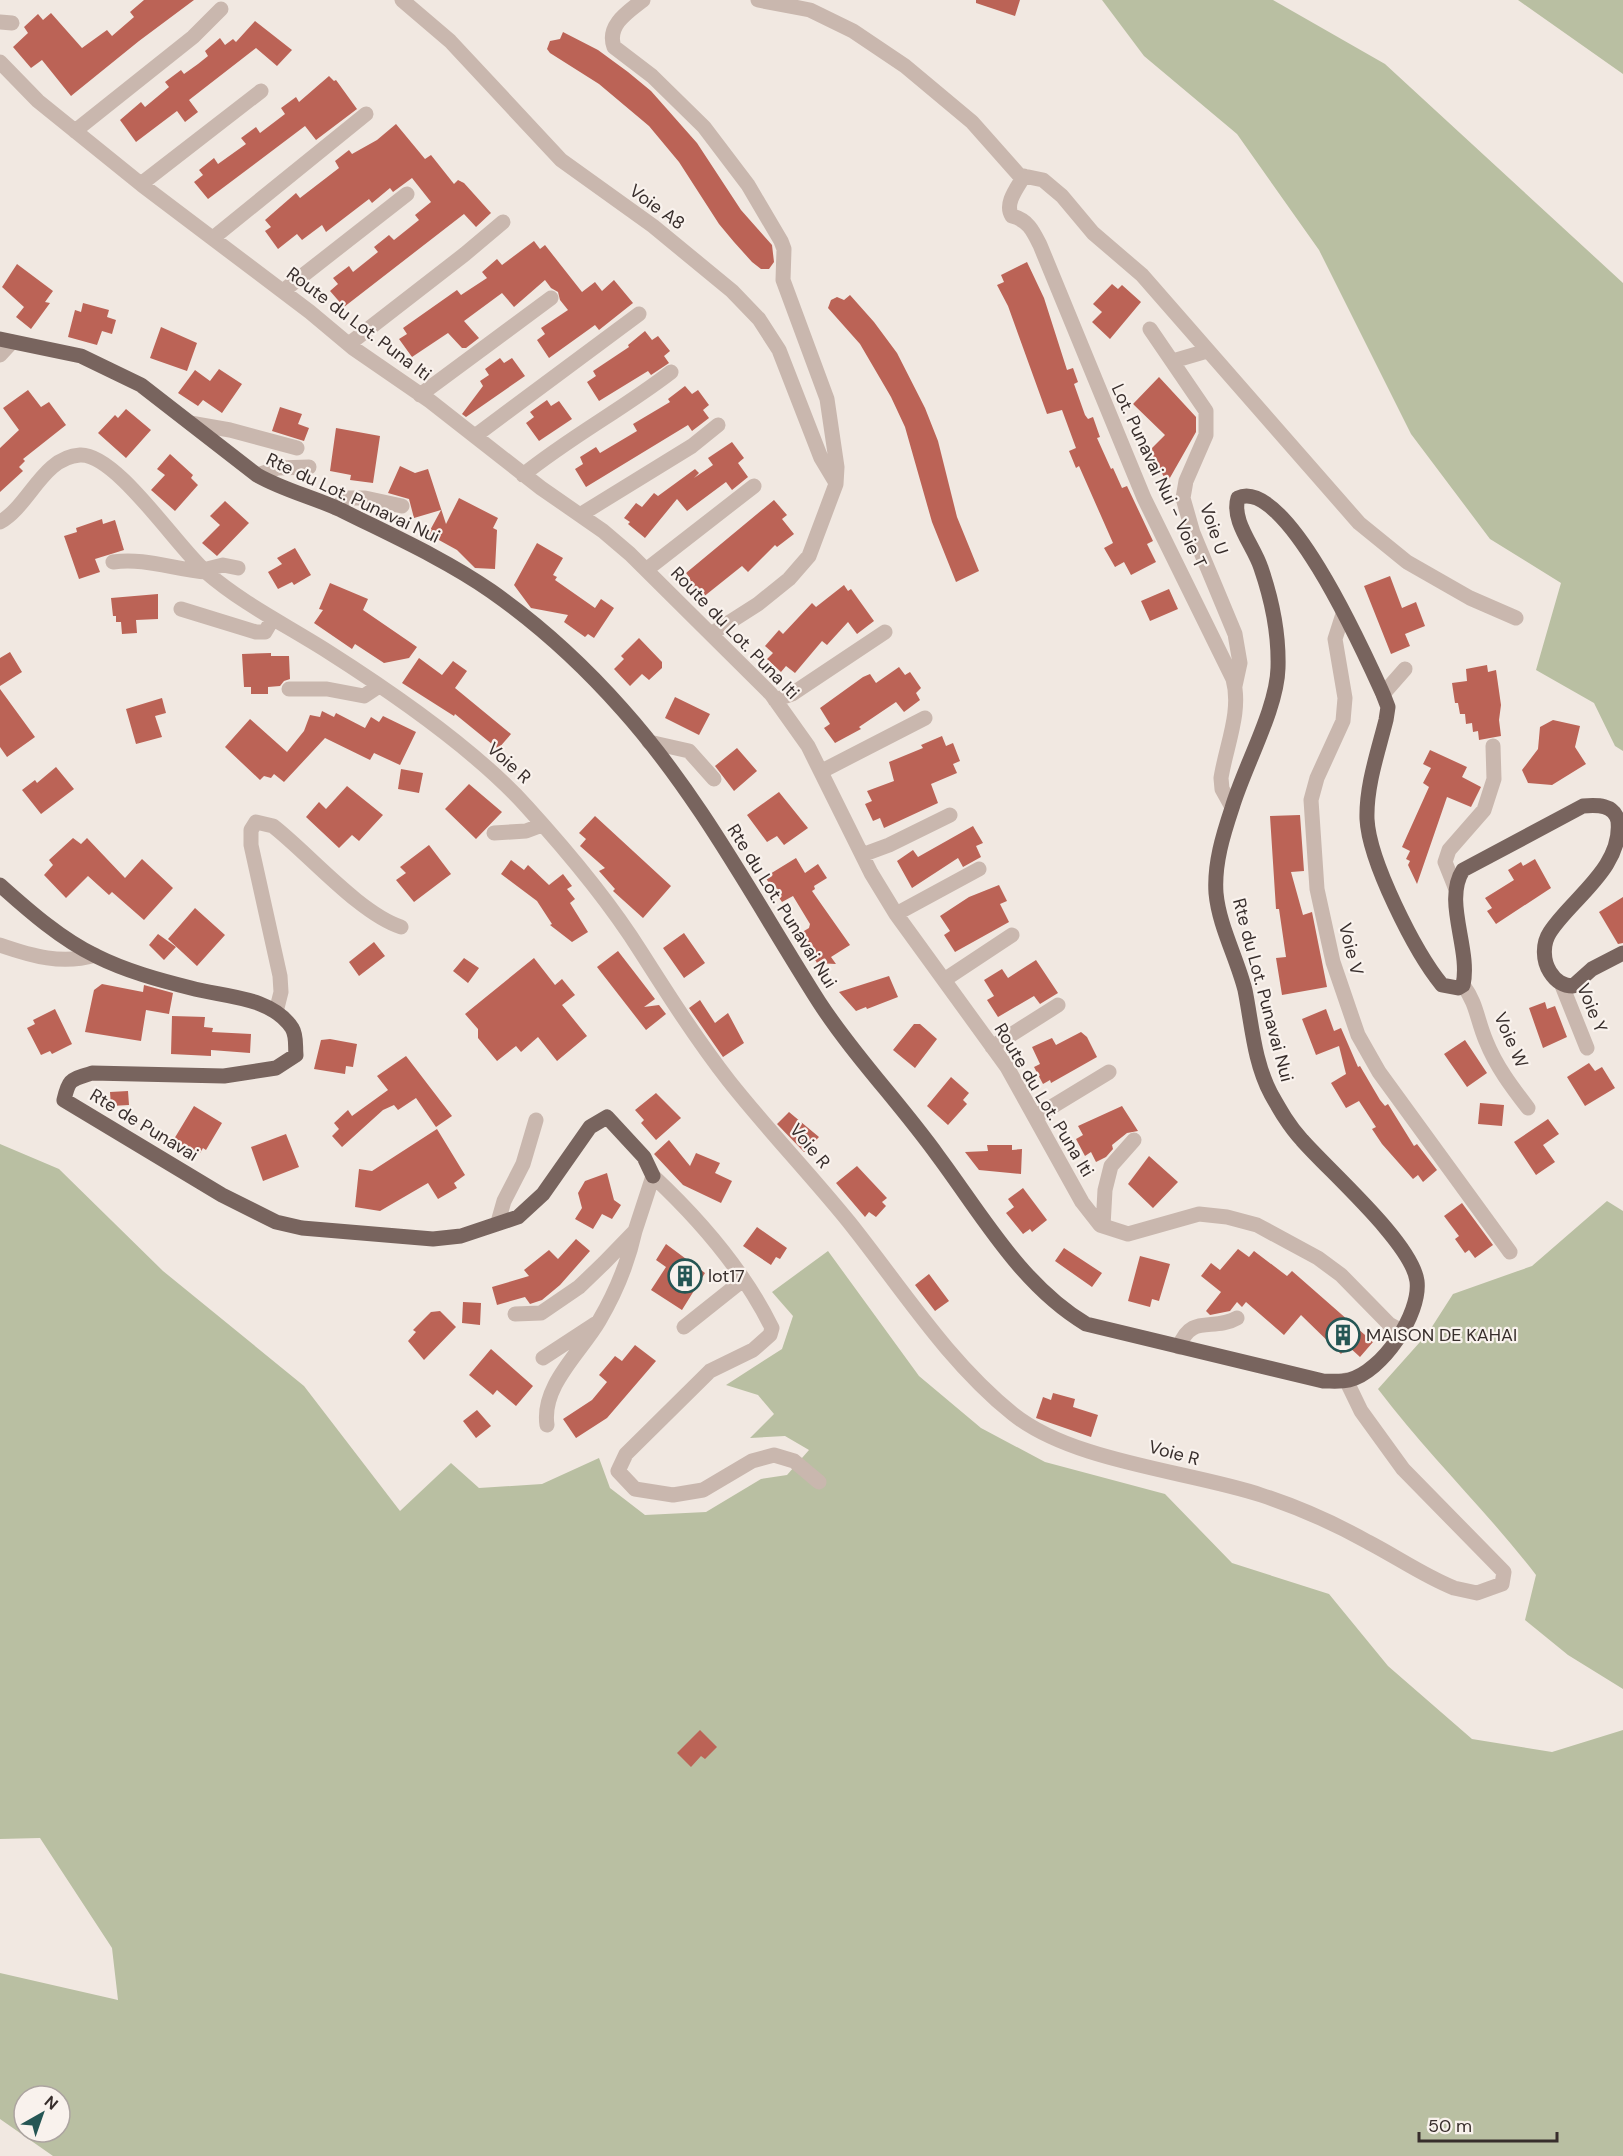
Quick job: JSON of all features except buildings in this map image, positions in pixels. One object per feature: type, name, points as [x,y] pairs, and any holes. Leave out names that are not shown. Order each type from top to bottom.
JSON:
[{"type":"main road","name":"Rte du Lot. Punavai Nui","points":[[6,340],[94,361],[141,385],[257,475],[273,484],[336,508],[452,567],[514,608],[617,704],[649,742],[729,856],[821,1005],[925,1137],[1017,1265],[1060,1308],[1086,1324],[1323,1381],[1346,1380],[1362,1374],[1388,1352],[1416,1303],[1417,1278],[1411,1264],[1383,1227],[1300,1138],[1269,1091],[1261,1070],[1245,990],[1220,914],[1216,893],[1219,853],[1232,807],[1266,718],[1278,670],[1273,614],[1261,567],[1237,517],[1235,508],[1238,498],[1252,495],[1264,500],[1296,533],[1330,586],[1383,694],[1388,707],[1368,798],[1370,840],[1395,902],[1436,977],[1442,985],[1451,988],[1462,985]]},
{"type":"main road","points":[[1462,985],[1465,963],[1455,887],[1462,870],[1583,806],[1596,805],[1613,811],[1617,818],[1616,843],[1607,865],[1594,885],[1549,933],[1544,948],[1550,972],[1561,983],[1573,986],[1592,969],[1623,953]]},
{"type":"main road","name":"Rte de Punavai","points":[[0,885],[62,934],[95,956],[128,970],[192,988],[252,1001],[276,1012],[291,1027],[295,1036],[296,1055],[276,1068],[224,1076],[92,1073],[72,1079],[67,1085],[64,1100],[222,1195],[276,1222],[302,1228],[433,1239],[461,1236],[518,1217],[543,1194],[590,1127],[608,1117],[644,1157],[653,1176]]},
{"type":"street","name":"Voie A8","points":[[402,0],[450,41],[561,160],[653,226],[732,291],[759,319],[778,350],[821,458],[836,484]]},
{"type":"street","points":[[643,0],[618,20],[612,42],[614,47],[652,76],[704,128],[748,185],[781,241],[784,249],[783,280],[827,399],[837,467],[836,484],[809,556],[789,579],[758,604],[711,634]]},
{"type":"street","points":[[758,0],[810,10],[853,31],[905,66],[972,122],[1014,171],[1024,176],[1043,180],[1062,196],[1093,233],[1142,275],[1359,523],[1407,562],[1470,598],[1516,618]]},
{"type":"street","points":[[75,132],[193,37],[221,9]]},
{"type":"street","name":"Route du Lot. Puna Iti","points":[[0,62],[38,101],[141,184],[349,344],[475,436],[523,475],[603,531],[646,570],[775,700],[808,746],[862,855],[896,914],[992,1047],[1035,1117],[1082,1202],[1102,1226]]},
{"type":"street","points":[[141,184],[261,91]]},
{"type":"street","points":[[213,238],[366,114]]},
{"type":"street","name":"Lot. Punavai Nui - Voie T","points":[[1024,176],[1009,203],[1009,211],[1012,216],[1023,219],[1032,228],[1143,498],[1235,686],[1236,709],[1221,778],[1222,789],[1232,807]]},
{"type":"street","points":[[283,291],[407,194]]},
{"type":"street","points":[[349,344],[465,254],[502,222]]},
{"type":"street","points":[[420,395],[551,297]]},
{"type":"street","points":[[475,436],[639,314]]},
{"type":"street","name":"Voie U","points":[[1150,329],[1206,411],[1209,422],[1206,435],[1186,481],[1183,498],[1193,533],[1235,634],[1240,663],[1235,686]]},
{"type":"street","points":[[0,355],[6,340]]},
{"type":"street","points":[[1173,361],[1207,351]]},
{"type":"street","points":[[523,475],[553,451],[631,403],[671,372]]},
{"type":"street","points":[[190,423],[230,430],[297,448]]},
{"type":"street","points":[[580,515],[692,446],[718,425]]},
{"type":"street","name":"Voie R","points":[[0,522],[13,513],[45,475],[61,462],[73,456],[95,457],[119,475],[205,571],[272,620],[326,651],[379,686],[488,770],[525,804],[620,922],[657,981],[730,1082],[847,1220],[928,1326],[971,1375],[1012,1414],[1040,1431],[1078,1447],[1259,1494],[1326,1520],[1454,1588],[1477,1593],[1502,1584],[1504,1572],[1404,1469],[1361,1411],[1346,1380]]},
{"type":"street","points":[[257,475],[278,468],[309,467]]},
{"type":"street","points":[[646,570],[754,486]]},
{"type":"street","points":[[336,508],[346,498],[365,498],[402,506]]},
{"type":"street","points":[[113,562],[139,561],[184,571],[205,571],[223,565],[238,568]]},
{"type":"street","points":[[181,609],[256,632],[265,632],[272,620]]},
{"type":"street","name":"Voie V","points":[[1343,615],[1335,639],[1345,698],[1342,721],[1317,778],[1311,811],[1317,890],[1333,962],[1359,1035],[1379,1072],[1510,1252]]},
{"type":"street","points":[[775,700],[792,694],[885,632]]},
{"type":"street","points":[[1383,694],[1405,669]]},
{"type":"street","points":[[289,689],[327,689],[364,696],[379,686]]},
{"type":"street","points":[[822,771],[925,718]]},
{"type":"street","points":[[649,742],[689,751],[714,779]]},
{"type":"street","points":[[1455,887],[1445,862],[1449,850],[1484,810],[1494,779],[1493,746]]},
{"type":"street","points":[[862,855],[889,845],[950,815]]},
{"type":"street","points":[[276,1012],[281,992],[280,976],[251,845],[251,830],[256,822],[273,826],[362,903],[390,923],[401,927]]},
{"type":"street","points":[[494,833],[526,831],[542,825]]},
{"type":"street","points":[[896,914],[979,869]]},
{"type":"street","points":[[944,980],[1012,935]]},
{"type":"street","points":[[0,945],[56,960],[74,962],[95,956]]},
{"type":"street","name":"Voie Y","points":[[1561,983],[1587,1048]]},
{"type":"street","name":"Voie W","points":[[1462,985],[1474,1000],[1485,1039],[1501,1073],[1527,1108]]},
{"type":"street","points":[[992,1047],[1058,1005]]},
{"type":"street","points":[[1035,1117],[1109,1072]]},
{"type":"street","points":[[498,1222],[504,1201],[523,1164],[536,1120]]},
{"type":"street","points":[[1134,1140],[1111,1166],[1105,1190],[1102,1226],[1128,1234],[1199,1214],[1227,1217],[1257,1224],[1318,1258],[1341,1275],[1389,1324],[1402,1331]]},
{"type":"street","points":[[547,1425],[545,1414],[550,1396],[600,1320],[628,1261],[653,1176],[686,1209],[743,1280],[772,1328],[770,1335],[753,1350],[710,1371],[626,1454],[618,1471],[635,1490],[673,1495],[703,1491],[760,1457],[774,1455],[795,1461],[819,1482]]},
{"type":"street","points":[[516,1314],[541,1313],[579,1287],[635,1231]]},
{"type":"street","points":[[684,1327],[743,1280]]},
{"type":"street","points":[[1179,1347],[1184,1333],[1192,1327],[1229,1322],[1237,1318]]},
{"type":"street","points":[[543,1358],[600,1320]]},
{"type":"green space","points":[[1102,0],[1273,0],[1385,64],[1623,283],[1623,751],[1615,746],[1594,703],[1536,670],[1561,583],[1490,539],[1411,434],[1319,250],[1237,134],[1144,56]]},
{"type":"green space","points":[[1518,0],[1623,0],[1623,74]]},
{"type":"green space","points":[[0,1144],[59,1169],[163,1271],[304,1386],[400,1511],[451,1463],[479,1488],[542,1484],[599,1458],[610,1488],[645,1515],[706,1512],[761,1479],[787,1475],[809,1450],[785,1436],[750,1438],[774,1414],[758,1395],[726,1385],[782,1349],[793,1316],[772,1292],[828,1251],[919,1376],[981,1428],[1045,1462],[1165,1494],[1232,1563],[1329,1594],[1388,1666],[1472,1739],[1552,1752],[1623,1730],[1623,2156],[53,2156],[36,2144],[72,2144],[72,2084],[12,2084],[12,2127],[0,2119],[0,1973],[118,2000],[112,1948],[40,1838],[0,1839]]},
{"type":"green space","points":[[1607,1201],[1623,1211],[1623,1689],[1568,1655],[1525,1620],[1536,1575],[1378,1389],[1428,1333],[1453,1294],[1532,1266]]},
{"type":"place","name":"lot17","points":[[685,1276]]},
{"type":"place","name":"MAISON DE KAHAI","points":[[1343,1335]]}]
